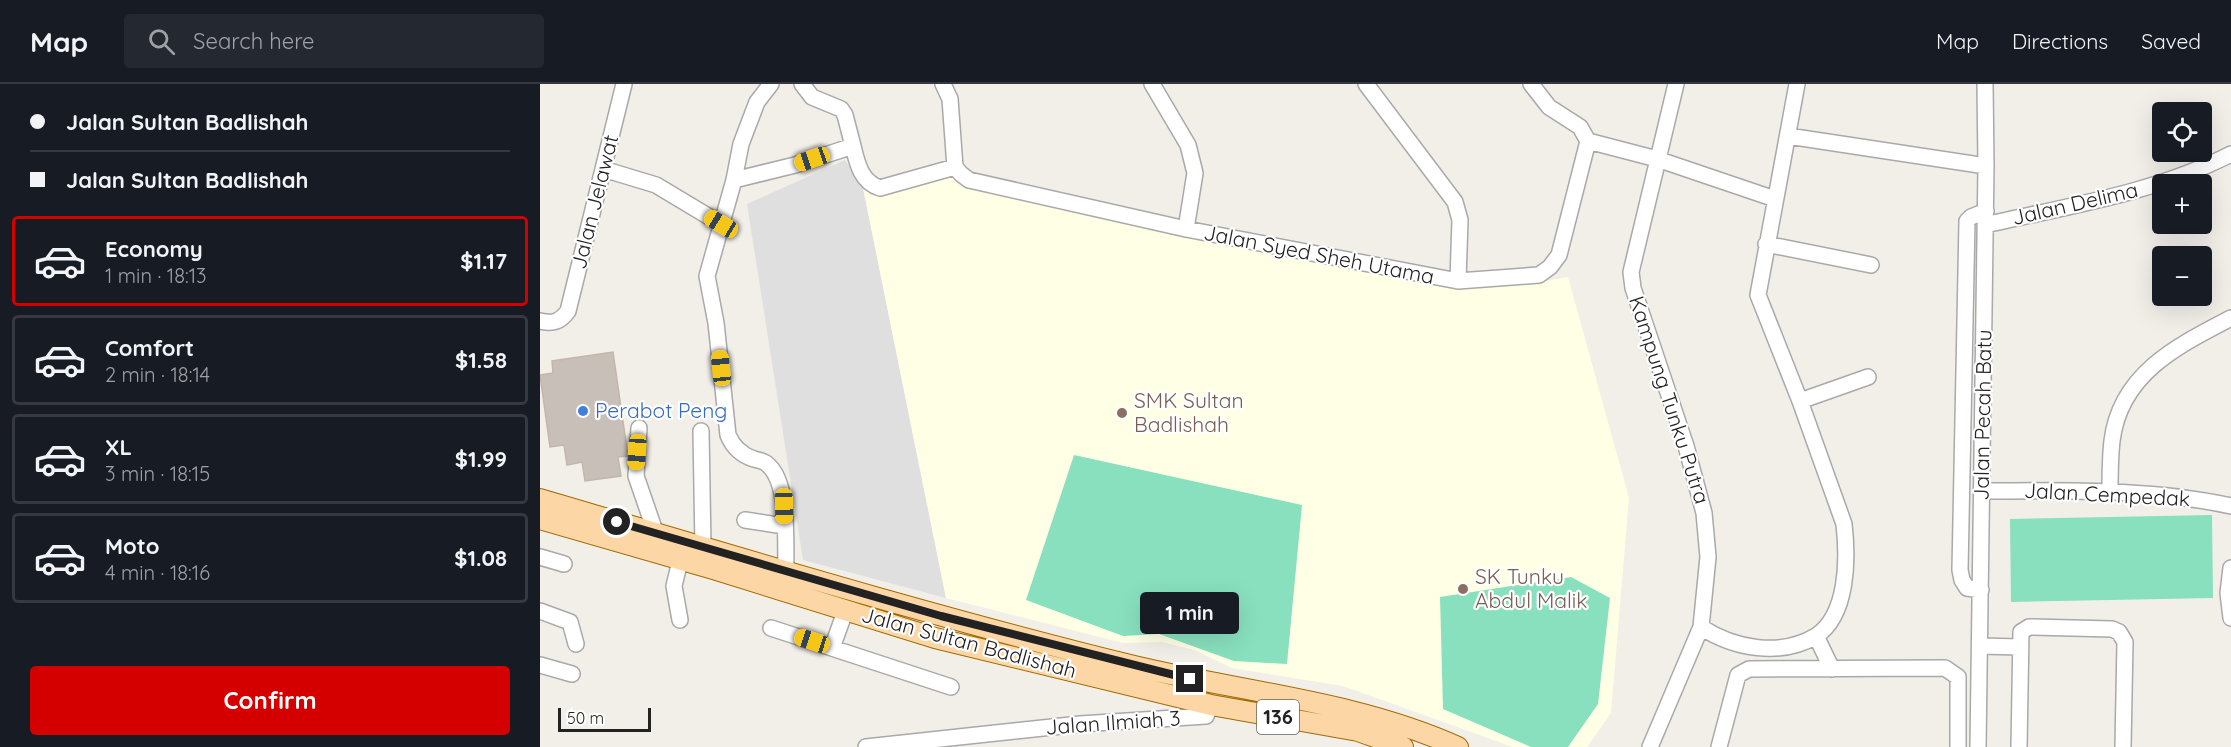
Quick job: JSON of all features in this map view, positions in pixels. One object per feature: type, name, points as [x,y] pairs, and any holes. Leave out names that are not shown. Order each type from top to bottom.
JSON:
[{"type":"main road","name":"Jalan Sultan Badlishah","points":[[540,499],[703,548],[1003,632],[1190,679],[1346,710],[1390,722],[1458,747]]},
{"type":"main road","name":"Jalan Sultan Badlishah","points":[[540,519],[846,609],[935,638],[1211,705],[1358,731],[1403,747]]},
{"type":"main road","points":[[999,654],[989,646],[989,639],[992,635],[1003,632]]},
{"type":"street","name":"Jalan Jelawat","points":[[540,321],[551,324],[562,320],[568,311],[624,84]]},
{"type":"street","points":[[771,84],[758,102],[745,134],[707,276],[716,323],[728,435],[734,448],[750,458],[766,463],[777,477],[784,506],[786,571]]},
{"type":"street","points":[[802,84],[812,97],[841,109],[845,114],[863,176],[871,185],[880,188],[958,171],[950,99],[943,84]]},
{"type":"street","points":[[1152,84],[1188,145],[1195,173],[1186,229]]},
{"type":"street","points":[[1366,84],[1455,202],[1460,220],[1458,281]]},
{"type":"street","points":[[1531,84],[1549,107],[1580,127],[1588,141],[1658,159],[1775,199]]},
{"type":"street","name":"Kampung Tunku Putra","points":[[1650,747],[1701,627],[1708,557],[1704,513],[1686,446],[1633,288],[1631,272],[1676,84]]},
{"type":"street","points":[[1701,627],[1714,636],[1731,643],[1768,648],[1798,645],[1826,629],[1841,602],[1846,541],[1844,524],[1800,401],[1758,295],[1797,84]]},
{"type":"street","name":"Jalan Pecah Batu","points":[[1978,747],[1986,166],[1985,84]]},
{"type":"street","points":[[1788,136],[1986,166]]},
{"type":"street","name":"Jalan Syed Sheh Utama","points":[[958,171],[969,180],[1186,229],[1458,281],[1539,274],[1550,267],[1558,255],[1588,141]]},
{"type":"street","points":[[734,180],[795,165],[853,146]]},
{"type":"street","name":"Jalan Delima","points":[[1985,218],[2134,192],[2211,164],[2231,154]]},
{"type":"street","points":[[603,169],[656,184],[721,224]]},
{"type":"street","points":[[1981,591],[1967,588],[1962,580],[1960,558],[1967,221],[1971,216],[1985,218]]},
{"type":"street","points":[[1766,244],[1872,265]]},
{"type":"street","points":[[2110,492],[2112,440],[2121,407],[2140,376],[2165,356],[2231,318]]},
{"type":"street","points":[[1800,401],[1868,376]]},
{"type":"street","points":[[639,428],[636,476],[656,534]]},
{"type":"street","points":[[701,431],[703,548]]},
{"type":"street","name":"Jalan Cempedak","points":[[1981,491],[2110,492],[2206,500],[2231,506]]},
{"type":"street","points":[[746,520],[784,526]]},
{"type":"street","points":[[540,557],[564,564]]},
{"type":"street","points":[[680,561],[674,586],[680,620]]},
{"type":"street","points":[[2231,568],[2228,593],[2231,618]]},
{"type":"street","points":[[832,648],[846,609]]},
{"type":"street","points":[[540,611],[570,622],[576,644]]},
{"type":"street","points":[[2019,747],[2021,632],[2029,627],[2112,629],[2119,632],[2125,642],[2123,747]]},
{"type":"street","points":[[771,628],[951,687]]},
{"type":"street","points":[[1816,636],[1832,669]]},
{"type":"street","points":[[1980,646],[2020,647]]},
{"type":"street","points":[[540,666],[572,674]]},
{"type":"street","points":[[1719,747],[1738,675],[1743,671],[1749,669],[1945,668],[1958,677],[1958,747]]},
{"type":"street","name":"Jalan Ilmiah 3","points":[[866,747],[1080,724],[1206,716],[1211,705]]},
{"type":"shaded area","points":[[845,160],[863,188],[946,598],[803,560],[747,204]]},
{"type":"shaded area","points":[[948,170],[1460,284],[1534,283],[1568,277],[1629,498],[1611,713],[1587,747],[1513,747],[1343,686],[1232,668],[1194,650],[1162,642],[1123,643],[946,598],[863,188]]},
{"type":"green space","points":[[1074,455],[1302,505],[1287,664],[1234,661],[1159,634],[1123,636],[1026,600]]},
{"type":"green space","points":[[2212,515],[2213,598],[2011,602],[2010,519]]},
{"type":"green space","points":[[1571,577],[1610,598],[1598,704],[1568,747],[1531,747],[1443,709],[1440,597]]},
{"type":"building","name":"Perabot Peng","points":[[613,352],[628,456],[618,457],[621,476],[585,481],[582,462],[567,465],[564,445],[550,447],[540,375],[553,373],[552,361]]},
{"type":"place","name":"Perabot Peng","points":[[583,411]]},
{"type":"place","name":"SMK Sultan Badlishah","points":[[1122,413]]},
{"type":"place","name":"SK Tunku Abdul Malik","points":[[1463,589]]},
{"type":"route","points":[[617,522],[941,616],[1190,679]]}]
